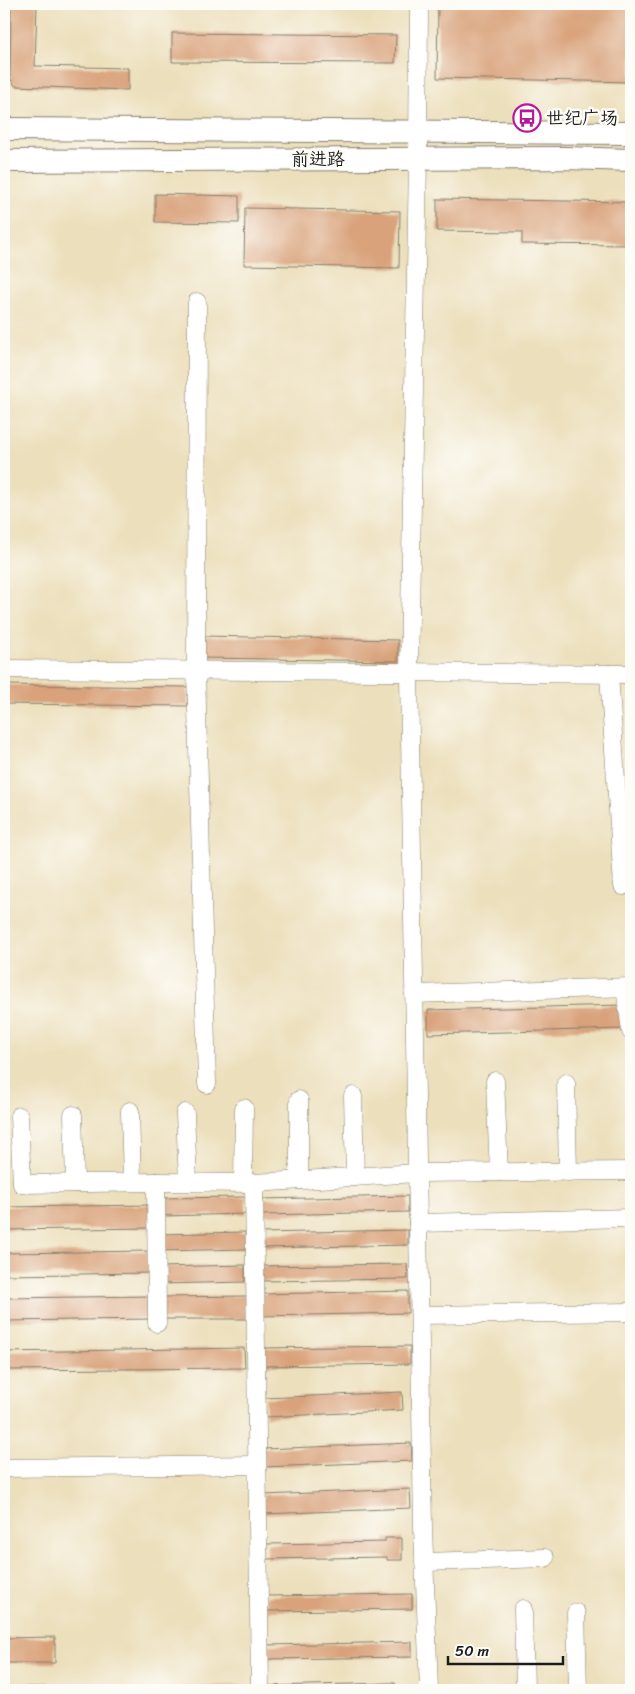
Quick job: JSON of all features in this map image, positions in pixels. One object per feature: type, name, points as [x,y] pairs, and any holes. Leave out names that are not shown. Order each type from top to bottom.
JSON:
[{"type":"main road","name":"前进路","points":[[4,129],[631,133]]},
{"type":"main road","name":"前进路","points":[[4,161],[631,160]]},
{"type":"street","points":[[419,4],[409,673],[424,1562],[429,1690]]},
{"type":"street","points":[[197,302],[196,670],[207,1084]]},
{"type":"street","points":[[4,669],[631,674]]},
{"type":"street","points":[[609,674],[623,886]]},
{"type":"street","points":[[414,994],[628,987],[631,1030]]},
{"type":"street","points":[[495,1081],[499,1172]]},
{"type":"street","points":[[566,1083],[568,1172]]},
{"type":"street","points":[[353,1096],[355,1177]]},
{"type":"street","points":[[298,1100],[299,1180]]},
{"type":"street","points":[[244,1108],[258,1465],[260,1690]]},
{"type":"street","points":[[130,1112],[132,1182]]},
{"type":"street","points":[[185,1112],[188,1182]]},
{"type":"street","points":[[73,1115],[75,1183]]},
{"type":"street","points":[[19,1116],[22,1184],[132,1182],[248,1183],[417,1173],[631,1171]]},
{"type":"street","points":[[156,1182],[157,1323]]},
{"type":"street","points":[[418,1223],[631,1218]]},
{"type":"street","points":[[420,1315],[631,1312]]},
{"type":"street","points":[[4,1468],[258,1465]]},
{"type":"street","points":[[424,1562],[545,1558]]},
{"type":"street","points":[[523,1609],[525,1690]]},
{"type":"street","points":[[576,1613],[578,1690]]},
{"type":"building","points":[[11,4],[37,4],[35,66],[128,68],[128,90],[15,86],[10,78]]},
{"type":"building","points":[[438,4],[631,4],[631,82],[437,78]]},
{"type":"building","points":[[172,33],[396,35],[395,63],[172,62]]},
{"type":"building","points":[[155,194],[239,196],[239,223],[155,222]]},
{"type":"building","points":[[437,199],[631,202],[631,245],[522,244],[522,232],[437,231]]},
{"type":"building","points":[[245,208],[400,211],[399,268],[244,265]]},
{"type":"building","points":[[202,636],[398,640],[398,661],[202,658]]},
{"type":"building","points":[[4,685],[188,687],[188,706],[4,704]]},
{"type":"building","points":[[623,1005],[624,1029],[428,1034],[428,1010]]},
{"type":"building","points":[[408,1196],[408,1212],[260,1215],[259,1199]]},
{"type":"building","points":[[246,1197],[246,1214],[161,1216],[160,1198]]},
{"type":"building","points":[[152,1205],[152,1228],[4,1230],[4,1207]]},
{"type":"building","points":[[408,1230],[408,1245],[260,1248],[259,1233]]},
{"type":"building","points":[[245,1232],[246,1249],[160,1251],[160,1234]]},
{"type":"building","points":[[151,1251],[151,1273],[4,1275],[4,1253]]},
{"type":"building","points":[[407,1264],[408,1279],[261,1281],[261,1266]]},
{"type":"building","points":[[245,1265],[245,1282],[160,1284],[159,1267]]},
{"type":"building","points":[[408,1291],[408,1313],[260,1316],[260,1294]]},
{"type":"building","points":[[153,1296],[153,1319],[4,1321],[4,1298]]},
{"type":"building","points":[[248,1296],[248,1319],[162,1319],[162,1297]]},
{"type":"building","points":[[410,1346],[410,1364],[263,1366],[263,1348]]},
{"type":"building","points":[[244,1348],[245,1368],[4,1370],[4,1352]]},
{"type":"building","points":[[402,1392],[403,1410],[266,1417],[265,1398]]},
{"type":"building","points":[[411,1443],[412,1461],[264,1467],[263,1449]]},
{"type":"building","points":[[410,1489],[411,1508],[264,1514],[263,1495]]},
{"type":"building","points":[[385,1538],[402,1538],[402,1560],[387,1560],[387,1557],[267,1559],[267,1544],[385,1542]]},
{"type":"building","points":[[412,1594],[412,1609],[267,1611],[267,1596]]},
{"type":"building","points":[[55,1637],[55,1663],[4,1663],[4,1638]]},
{"type":"building","points":[[412,1642],[412,1657],[267,1659],[267,1645]]},
{"type":"building","points":[[395,1683],[396,1690],[268,1690],[268,1686]]},
{"type":"building","points":[[249,1685],[250,1690],[180,1690],[180,1687]]},
{"type":"building","points":[[4,1687],[58,1687],[58,1690],[4,1690]]},
{"type":"place","name":"世纪广场","points":[[527,118]]}]
